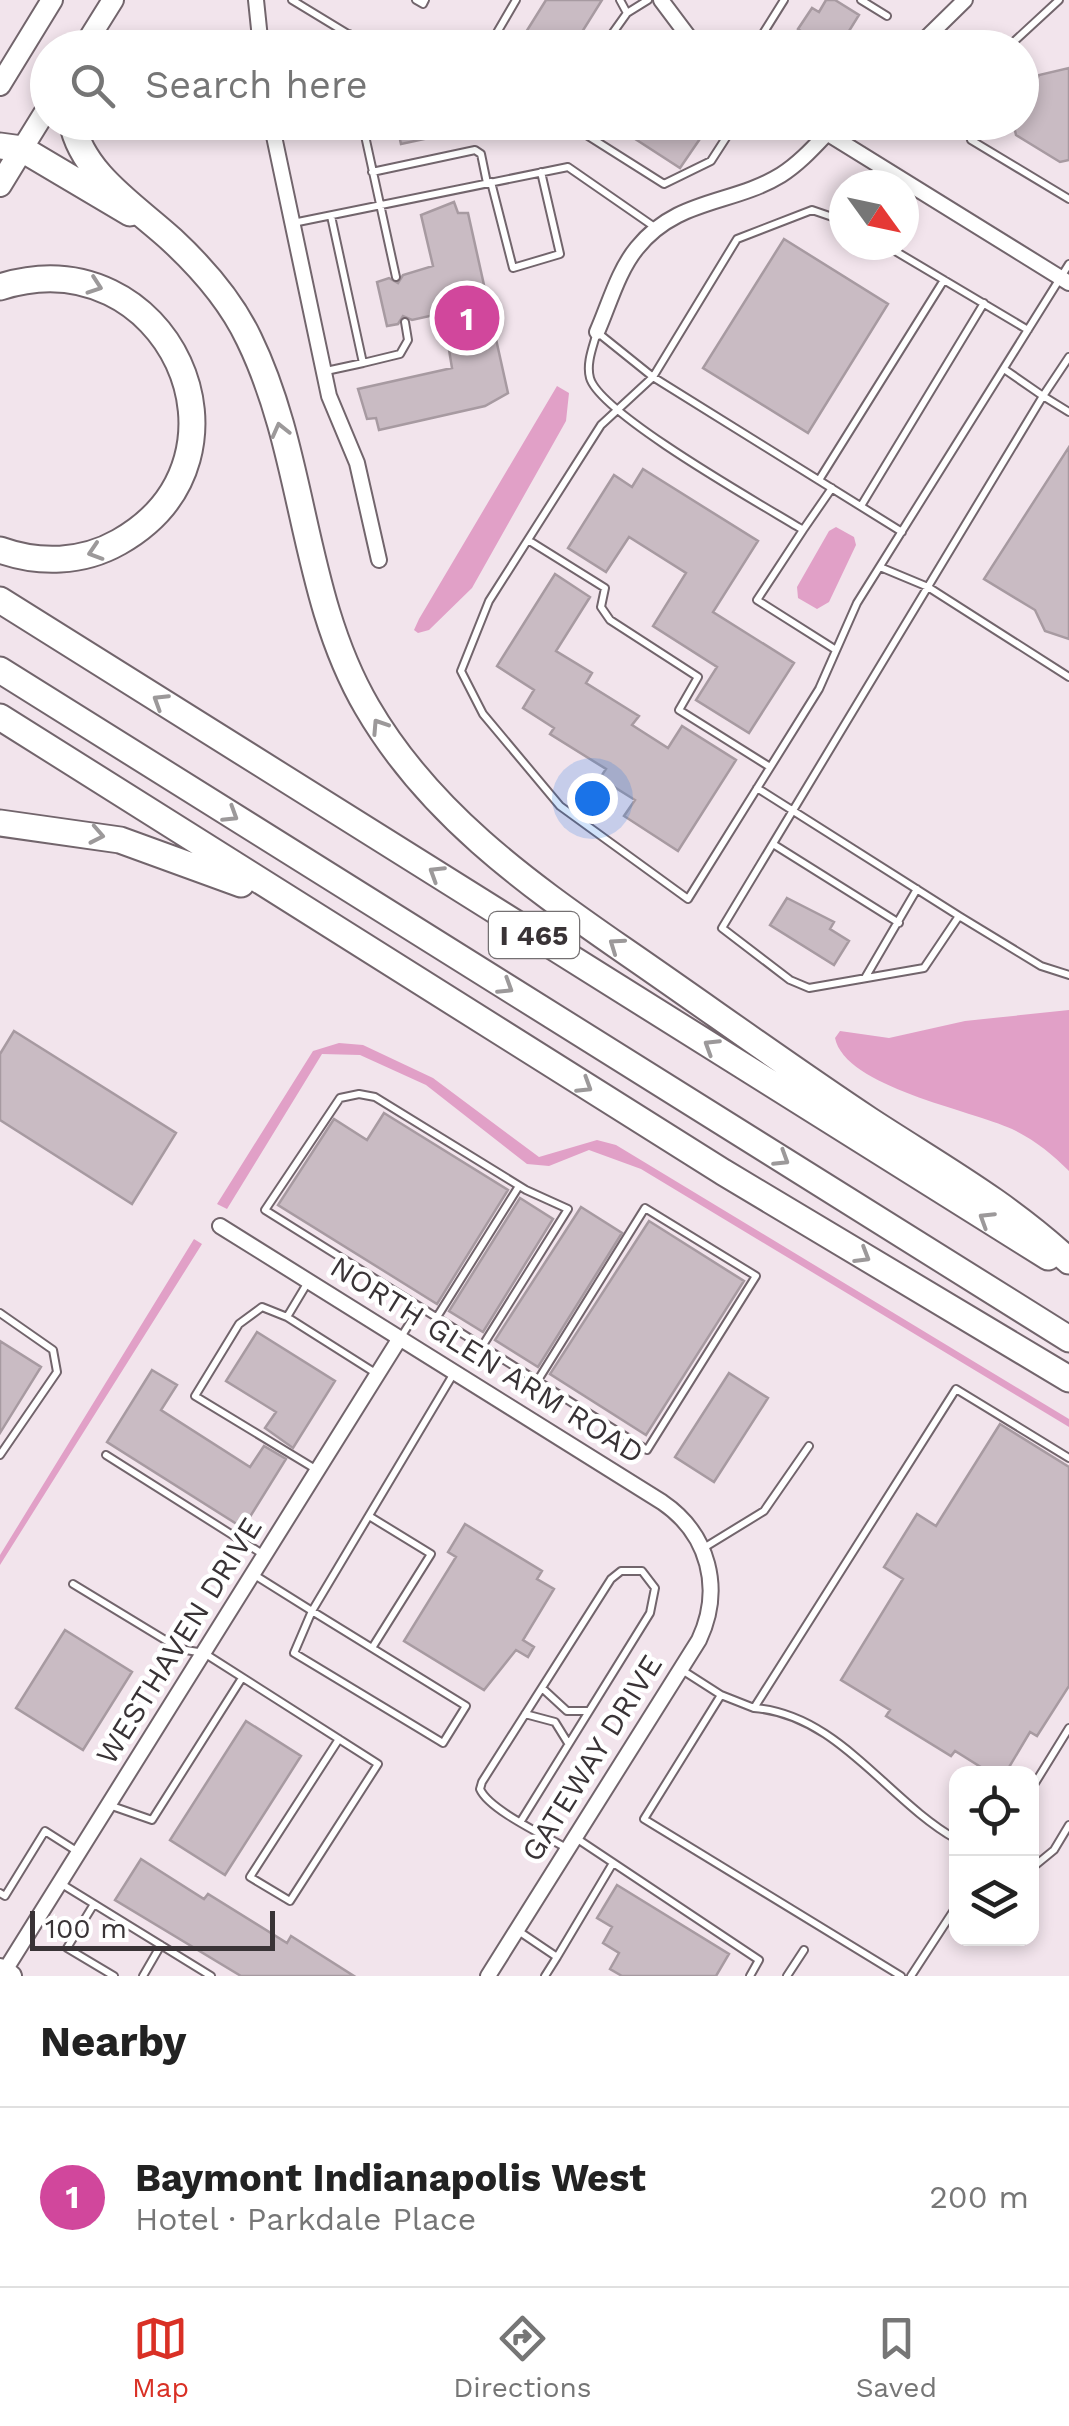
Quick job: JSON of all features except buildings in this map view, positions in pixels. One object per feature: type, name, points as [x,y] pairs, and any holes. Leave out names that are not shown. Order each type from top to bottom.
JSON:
[{"type":"highway","points":[[78,140],[94,170],[192,260],[250,340],[271,394],[323,603],[340,652],[368,709],[432,796],[491,853],[551,899],[869,1119],[1017,1213],[1069,1260]]},
{"type":"highway","points":[[11,148],[153,224]]},
{"type":"highway","points":[[0,287],[43,278],[71,280],[99,286],[136,306],[166,336],[179,360],[191,414],[190,442],[177,482],[153,516],[132,534],[107,548],[67,559],[38,559],[0,550]]},
{"type":"highway","name":"I 465","points":[[0,600],[1069,1270]]},
{"type":"highway","name":"I 465","points":[[0,670],[1069,1339]]},
{"type":"highway","points":[[0,717],[723,1172],[1069,1379]]},
{"type":"highway","points":[[0,823],[120,840],[178,858],[230,879],[350,939]]},
{"type":"main road","points":[[34,30],[52,0]]},
{"type":"main road","points":[[94,30],[113,0]]},
{"type":"main road","points":[[0,85],[30,36]]},
{"type":"main road","points":[[0,185],[11,148],[30,127]]},
{"type":"street","points":[[256,0],[259,30]]},
{"type":"street","points":[[661,0],[684,30]]},
{"type":"street","points":[[934,30],[965,0]]},
{"type":"street","points":[[275,140],[324,371],[334,409],[357,462],[379,560]]},
{"type":"street","points":[[597,332],[627,262],[657,228],[688,208],[750,190],[780,176],[820,140]]},
{"type":"street","points":[[851,140],[1065,280]]},
{"type":"street","name":"NORTH GLEN ARM ROAD","points":[[220,1226],[668,1506],[685,1521],[704,1554]]},
{"type":"street","name":"WESTHAVEN DRIVE","points":[[5,1972],[400,1338]]},
{"type":"street","name":"GATEWAY DRIVE","points":[[488,1976],[699,1640],[709,1612],[704,1554]]},
{"type":"lane","points":[[292,0],[341,30]]},
{"type":"lane","points":[[416,0],[423,4],[425,0]]},
{"type":"lane","points":[[498,30],[516,0]]},
{"type":"lane","points":[[620,0],[627,13]]},
{"type":"lane","points":[[615,30],[627,13],[648,0]]},
{"type":"lane","points":[[765,30],[784,0]]},
{"type":"lane","points":[[861,0],[887,16]]},
{"type":"lane","points":[[1038,0],[1047,11]]},
{"type":"lane","points":[[1026,30],[1059,0]]},
{"type":"lane","points":[[366,140],[396,276]]},
{"type":"lane","points":[[594,140],[664,184],[718,155],[725,140]]},
{"type":"lane","points":[[971,140],[1069,199]]},
{"type":"lane","points":[[372,172],[475,150],[481,154],[514,268],[560,254],[541,172]]},
{"type":"lane","points":[[292,224],[568,166],[657,228]]},
{"type":"lane","points":[[829,215],[812,210],[737,239],[654,377],[615,410],[489,601],[461,671],[483,714],[560,806],[688,899],[819,689],[880,566],[1028,330],[1065,280],[1069,264]]},
{"type":"lane","points":[[330,216],[363,363]]},
{"type":"lane","points":[[911,260],[1028,330]]},
{"type":"lane","points":[[818,480],[944,280]]},
{"type":"lane","points":[[861,506],[984,304]]},
{"type":"lane","points":[[324,371],[400,354],[408,340],[405,322]]},
{"type":"lane","points":[[803,530],[615,410],[590,378],[589,361],[597,332],[654,377],[902,532]]},
{"type":"lane","points":[[959,916],[924,968],[809,988],[790,980],[722,928],[1069,356]]},
{"type":"lane","points":[[1004,368],[1069,412]]},
{"type":"lane","points":[[832,488],[757,600],[836,650]]},
{"type":"lane","points":[[528,540],[605,588],[601,608],[610,620],[698,677],[679,710],[770,768]]},
{"type":"lane","points":[[880,566],[928,588],[1069,677]]},
{"type":"lane","points":[[757,788],[1042,966],[1069,975]]},
{"type":"lane","points":[[772,844],[899,923]]},
{"type":"lane","points":[[865,978],[918,889]]},
{"type":"lane","points":[[483,1345],[568,1209],[519,1186],[375,1097],[359,1094],[332,1104],[266,1210],[647,1450],[756,1276],[645,1208],[538,1380]]},
{"type":"lane","points":[[437,1317],[519,1186]]},
{"type":"lane","points":[[286,1317],[309,1281]]},
{"type":"lane","points":[[318,1470],[195,1396],[245,1318],[262,1307],[286,1317],[378,1374]]},
{"type":"lane","points":[[400,1338],[420,1307]]},
{"type":"lane","points":[[0,1313],[52,1350],[57,1372],[0,1455]]},
{"type":"lane","points":[[253,1574],[312,1611],[466,1706],[442,1743],[294,1653],[312,1611],[455,1372]]},
{"type":"lane","points":[[754,1708],[956,1388],[1069,1458]]},
{"type":"lane","points":[[704,1554],[764,1511],[809,1446]]},
{"type":"lane","points":[[106,1456],[265,1555]]},
{"type":"lane","points":[[369,1516],[431,1554],[372,1648]]},
{"type":"lane","points":[[521,1821],[656,1600],[651,1578],[642,1571],[621,1572],[611,1579],[480,1789],[488,1800],[521,1821],[613,1863],[760,1960],[750,1976]]},
{"type":"lane","points":[[73,1584],[180,1649],[204,1653],[242,1678],[339,1739],[378,1764],[290,1901],[250,1877],[339,1739]]},
{"type":"lane","points":[[681,1670],[721,1695],[754,1708],[780,1710],[854,1754],[949,1833]]},
{"type":"lane","points":[[109,1804],[152,1820],[242,1678]]},
{"type":"lane","points":[[542,1688],[568,1711],[589,1711]]},
{"type":"lane","points":[[721,1695],[644,1818],[901,1976]]},
{"type":"lane","points":[[525,1714],[555,1722],[568,1744]]},
{"type":"lane","points":[[1039,1777],[1069,1728]]},
{"type":"lane","points":[[1039,1862],[1054,1850],[1069,1826]]},
{"type":"lane","points":[[0,1892],[5,1896],[46,1831],[79,1852]]},
{"type":"lane","points":[[545,1976],[613,1863]]},
{"type":"lane","points":[[60,1882],[211,1976]]},
{"type":"lane","points":[[94,1904],[67,1948],[114,1976]]},
{"type":"lane","points":[[911,1976],[949,1917]]},
{"type":"lane","points":[[516,1930],[557,1957]]},
{"type":"lane","points":[[143,1976],[161,1945]]},
{"type":"lane","points":[[788,1976],[804,1950]]},
{"type":"shaded area","points":[[557,386],[569,393],[566,421],[472,588],[429,630],[418,633],[414,630],[419,619]]},
{"type":"shaded area","points":[[836,527],[854,537],[856,545],[829,602],[817,609],[798,598],[797,587],[829,531]]},
{"type":"shaded area","points":[[1069,1010],[1069,1171],[1043,1148],[1012,1129],[912,1095],[861,1070],[844,1055],[835,1038],[840,1031],[889,1038],[965,1021]]},
{"type":"shaded area","points":[[339,1043],[363,1045],[433,1078],[539,1157],[597,1140],[616,1145],[1069,1419],[1069,1427],[641,1169],[589,1150],[549,1166],[527,1164],[426,1085],[360,1055],[322,1054],[227,1209],[217,1204],[313,1051]]},
{"type":"shaded area","points":[[194,1239],[202,1244],[0,1565],[0,1555]]},
{"type":"place","name":"Baymont Indianapolis West","points":[[467,318]]}]
